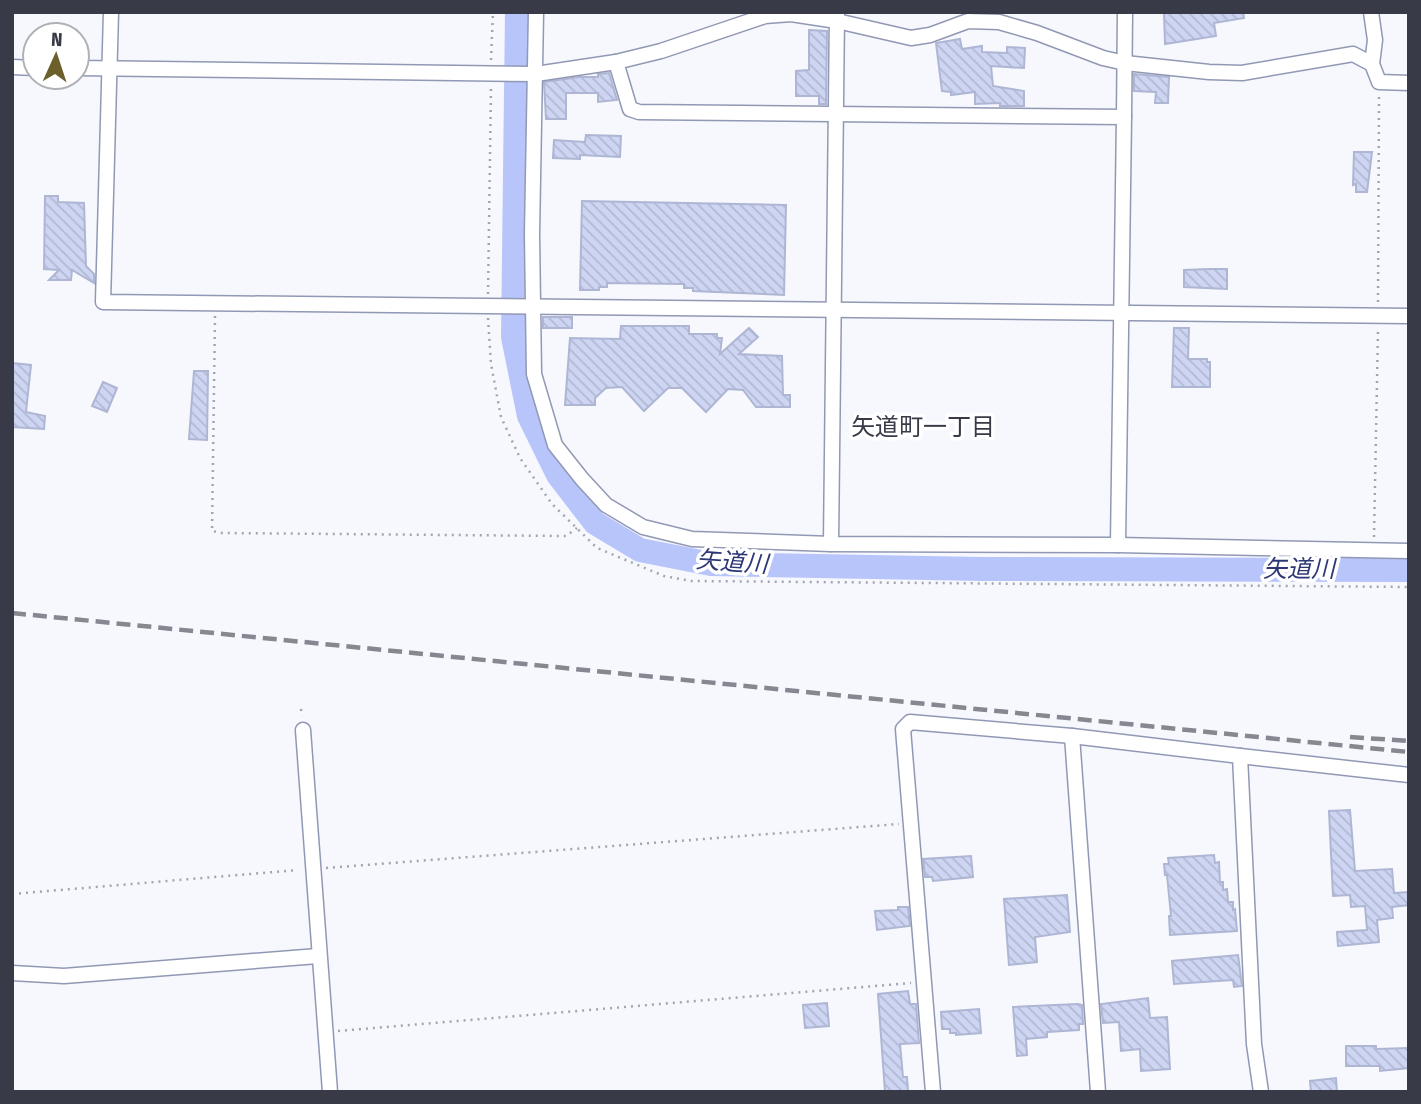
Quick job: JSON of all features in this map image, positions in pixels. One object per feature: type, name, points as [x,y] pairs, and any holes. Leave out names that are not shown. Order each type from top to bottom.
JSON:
[{"type":"street","points":[[111,12],[103,302],[1409,316]]},
{"type":"street","points":[[536,12],[529,307],[534,374],[555,445],[606,505],[643,527],[692,539],[831,544],[1118,545],[1409,551]]},
{"type":"street","points":[[1118,545],[1125,12]]},
{"type":"street","points":[[1371,12],[1375,40],[1372,64],[1379,82],[1409,83]]},
{"type":"street","points":[[91,68],[533,74],[616,62],[661,51],[765,16],[790,13],[837,17],[911,38],[930,35],[965,17],[999,22],[1125,63],[1209,72],[1242,74],[1353,54],[1372,64]]},
{"type":"street","points":[[831,544],[837,17]]},
{"type":"street","points":[[616,62],[630,109],[639,113],[1124,117]]},
{"type":"street","points":[[933,1092],[903,729],[910,722],[1072,736],[1409,775]]},
{"type":"street","points":[[303,730],[330,1092]]},
{"type":"street","points":[[1072,736],[1098,1092]]},
{"type":"street","points":[[1240,755],[1238,765],[1254,1030],[1261,1092]]},
{"type":"street","points":[[12,973],[64,975],[318,956]]},
{"type":"path","points":[[492,12],[489,307],[491,364],[501,417],[520,458],[552,504],[597,548],[664,576],[691,581],[1409,587]]},
{"type":"path","points":[[215,302],[212,531],[222,534],[566,536],[577,528]]},
{"type":"path","points":[[12,894],[911,823]]},
{"type":"path","points":[[325,1032],[923,982]]},
{"type":"building","points":[[1164,12],[1243,12],[1244,18],[1214,23],[1216,36],[1165,44]]},
{"type":"building","points":[[809,30],[827,31],[826,104],[819,104],[819,96],[796,96],[796,71],[809,70]]},
{"type":"building","points":[[960,39],[962,49],[982,46],[982,52],[1007,53],[1007,47],[1025,48],[1024,68],[991,66],[993,86],[1024,91],[1024,106],[975,104],[975,92],[951,95],[951,92],[942,91],[936,43]]},
{"type":"building","points":[[609,73],[617,100],[598,102],[598,93],[566,93],[566,119],[546,119],[544,82],[598,77],[598,74]]},
{"type":"building","points":[[1134,74],[1169,77],[1168,103],[1155,103],[1156,92],[1134,91]]},
{"type":"building","points":[[586,135],[621,136],[620,157],[580,155],[580,159],[553,158],[554,140],[585,142]]},
{"type":"building","points":[[1354,152],[1372,152],[1367,192],[1356,192],[1356,184],[1353,185]]},
{"type":"building","points":[[45,196],[58,196],[58,202],[84,203],[86,266],[94,274],[94,283],[72,270],[71,280],[49,280],[59,270],[44,269]]},
{"type":"building","points":[[582,201],[786,205],[784,295],[693,291],[693,288],[684,288],[684,284],[607,283],[607,287],[599,287],[599,290],[580,290]]},
{"type":"building","points":[[1227,269],[1227,289],[1184,287],[1184,270]]},
{"type":"building","points":[[543,317],[572,317],[572,328],[543,328]]},
{"type":"building","points":[[621,326],[689,326],[689,334],[717,334],[717,338],[722,338],[720,354],[749,328],[758,337],[739,354],[782,356],[783,395],[790,395],[790,407],[756,407],[743,390],[728,389],[706,412],[682,388],[668,388],[644,411],[622,387],[606,388],[595,398],[595,405],[565,405],[570,338],[620,339]]},
{"type":"building","points":[[1174,328],[1189,328],[1188,359],[1207,359],[1207,362],[1210,362],[1210,387],[1172,387]]},
{"type":"building","points":[[12,363],[31,365],[26,412],[45,416],[44,429],[12,427]]},
{"type":"building","points":[[194,371],[208,371],[207,440],[189,439]]},
{"type":"building","points":[[103,382],[117,388],[107,412],[92,406]]},
{"type":"building","points":[[1350,810],[1355,871],[1392,869],[1394,893],[1409,892],[1409,905],[1392,907],[1393,918],[1377,920],[1379,942],[1338,946],[1337,932],[1367,930],[1365,906],[1351,907],[1350,895],[1333,896],[1329,811]]},
{"type":"building","points":[[1214,855],[1215,863],[1219,862],[1223,890],[1227,889],[1228,902],[1233,902],[1237,931],[1170,935],[1171,916],[1164,864],[1169,864],[1168,858]]},
{"type":"building","points":[[971,856],[973,877],[933,881],[932,877],[925,877],[923,859]]},
{"type":"building","points":[[1067,895],[1070,932],[1035,937],[1037,962],[1009,965],[1004,899]]},
{"type":"building","points":[[898,907],[908,907],[910,926],[877,930],[875,911],[898,910]]},
{"type":"building","points":[[1238,955],[1242,986],[1234,987],[1233,980],[1174,984],[1172,961]]},
{"type":"building","points":[[908,991],[910,1004],[916,1004],[919,1043],[900,1044],[903,1077],[907,1077],[908,1092],[885,1092],[878,994]]},
{"type":"building","points":[[1148,998],[1150,1018],[1167,1017],[1170,1069],[1141,1071],[1140,1049],[1121,1051],[1119,1022],[1103,1023],[1101,1004]]},
{"type":"building","points":[[827,1003],[829,1026],[805,1028],[803,1005]]},
{"type":"building","points":[[1082,1005],[1083,1024],[1079,1024],[1079,1030],[1047,1032],[1047,1037],[1026,1039],[1027,1055],[1017,1056],[1013,1007]]},
{"type":"building","points":[[979,1009],[981,1033],[956,1035],[950,1033],[950,1029],[942,1029],[941,1012]]},
{"type":"building","points":[[1346,1046],[1409,1048],[1409,1068],[1380,1071],[1380,1066],[1346,1066]]},
{"type":"building","points":[[1336,1078],[1337,1092],[1311,1092],[1310,1081]]},
{"type":"waterway","name":"矢道川","points":[[517,12],[513,337],[529,416],[558,475],[595,523],[640,550],[711,564],[982,569],[1409,570]]},
{"type":"railway","points":[[12,613],[1409,752]]},
{"type":"railway","points":[[1350,737],[1409,741]]},
{"type":"district","name":"矢道町一丁目","points":[[923,427]]}]
